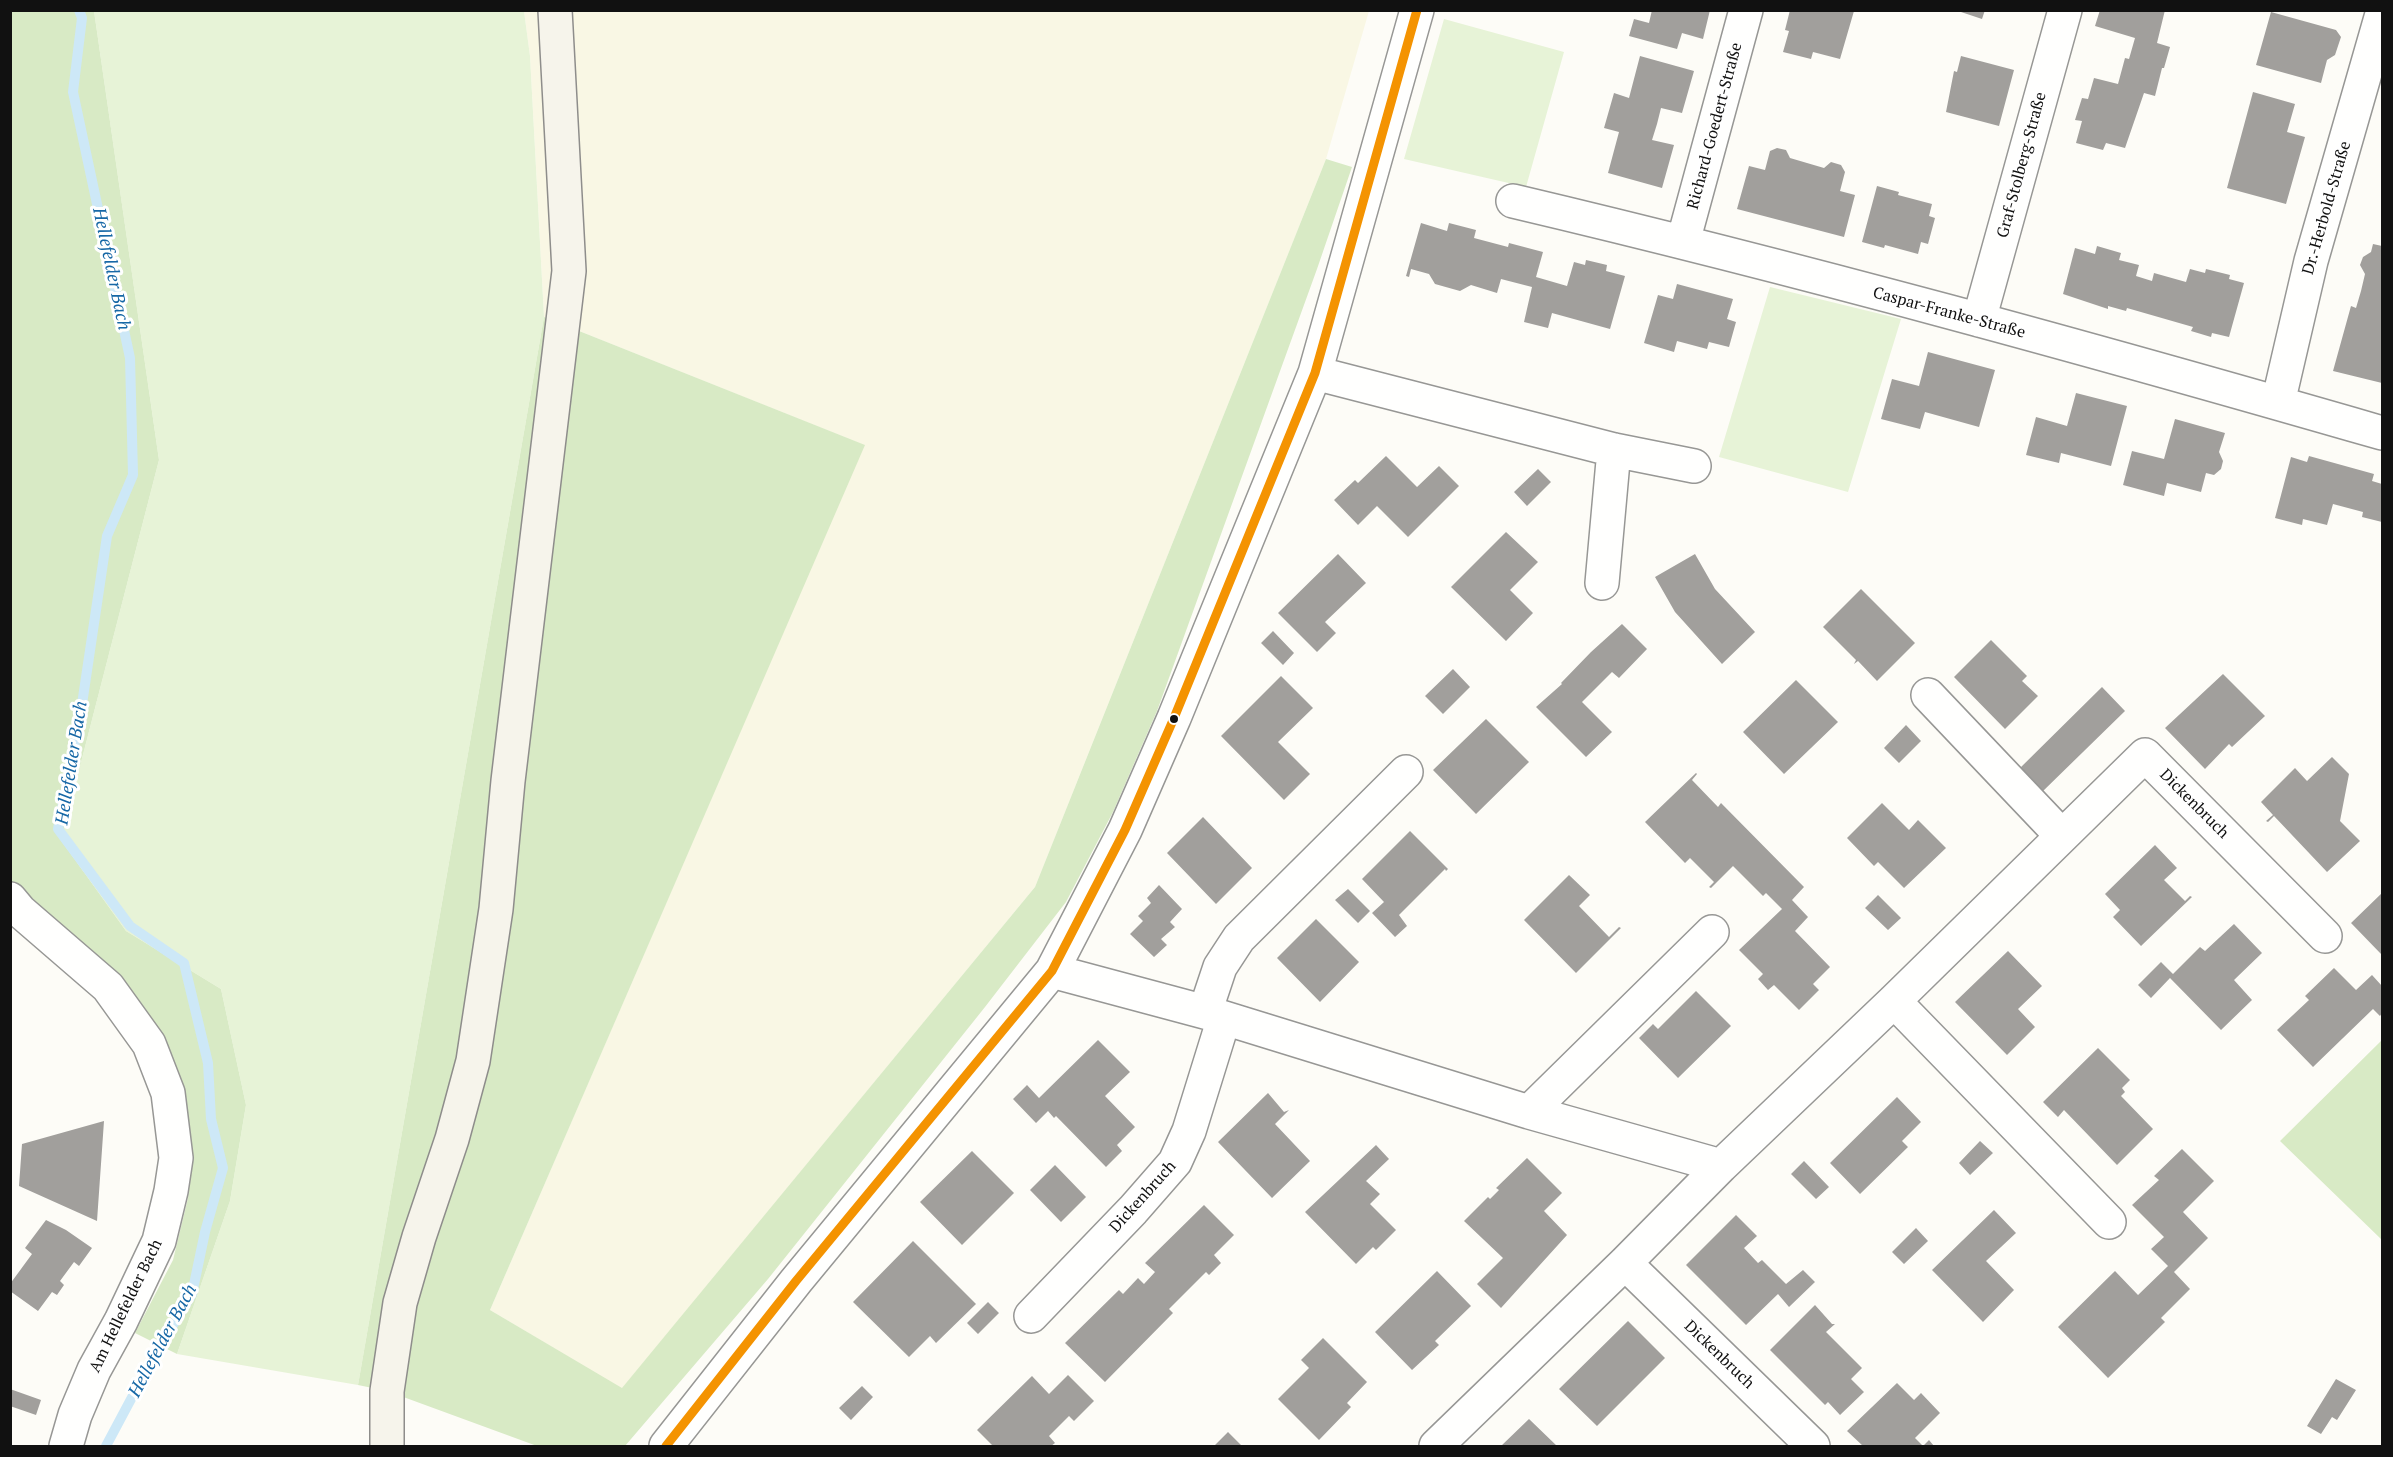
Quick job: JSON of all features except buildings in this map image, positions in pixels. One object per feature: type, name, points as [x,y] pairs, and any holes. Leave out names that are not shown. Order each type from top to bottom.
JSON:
[{"type":"main road","points":[[387,1446],[387,1391],[400,1303],[418,1237],[452,1139],[474,1061],[496,909],[511,757],[568,271],[555,10]]},
{"type":"street","points":[[666,1446],[796,1281],[1052,971],[1125,830],[1174,718],[1315,373],[1417,10]]},
{"type":"street","name":"Richard-Goedert-Straße","points":[[1683,242],[1746,10]]},
{"type":"street","name":"Graf-Stolberg-Straße","points":[[1979,320],[2065,10]]},
{"type":"street","name":"Dr.-Herbold-Straße","points":[[2278,403],[2311,261],[2382,14]]},
{"type":"street","name":"Caspar-Franke-Straße","points":[[1513,201],[1683,242],[1979,320],[2382,433]]},
{"type":"street","points":[[1315,373],[1614,450],[1694,466]]},
{"type":"street","points":[[1602,583],[1614,450]]},
{"type":"street","points":[[1928,695],[2062,836]]},
{"type":"street","name":"Dickenbruch","points":[[1436,1446],[2145,755],[2325,936]]},
{"type":"street","name":"Dickenbruch","points":[[1031,1316],[1175,1162],[1189,1131],[1215,1015],[1220,967],[1239,938],[1406,772]]},
{"type":"street","name":"Am Hellefelder Bach","points":[[10,898],[20,911],[108,987],[149,1044],[168,1092],[176,1158],[159,1241],[121,1322],[94,1370],[75,1415],[66,1446]]},
{"type":"street","points":[[1529,1112],[1712,932]]},
{"type":"street","points":[[1052,971],[1215,1015],[1529,1112],[1721,1166]]},
{"type":"street","points":[[1894,1001],[2109,1222]]},
{"type":"street","name":"Dickenbruch","points":[[1625,1263],[1813,1446]]},
{"type":"shaded area","points":[[524,11],[1369,11],[1326,159],[1035,887],[622,1389],[490,1310],[864,445],[544,317],[530,56]]},
{"type":"green space","points":[[10,11],[94,11],[159,460],[61,840],[126,931],[221,989],[246,1105],[230,1201],[177,1354],[135,1333],[173,1260],[188,1198],[191,1155],[183,1096],[166,1039],[117,976],[11,884]]},
{"type":"green space","points":[[94,11],[524,11],[530,56],[544,317],[358,1385],[177,1354],[230,1201],[246,1105],[221,989],[126,931],[61,840],[159,460]]},
{"type":"green space","points":[[1444,19],[1564,52],[1526,187],[1404,159]]},
{"type":"green space","points":[[1326,159],[1352,167],[1157,711],[1113,812],[1066,902],[985,1007],[768,1279],[625,1446],[537,1446],[387,1391],[358,1385],[544,317],[865,445],[490,1310],[622,1388],[1035,887]]},
{"type":"green space","points":[[1770,287],[1901,319],[1848,492],[1719,457]]},
{"type":"green space","points":[[2382,1040],[2382,1240],[2280,1141]]},
{"type":"waterway","name":"Hellefelder Bach","points":[[79,10],[82,18],[73,92],[130,358],[133,475],[107,536],[81,711],[58,829],[130,926],[184,963],[208,1063],[211,1119],[223,1168],[205,1232],[192,1294],[154,1356],[106,1446]]},
{"type":"transit line","points":[[666,1446],[796,1281],[1052,971],[1125,830],[1174,718],[1315,373],[1417,10]]}]
